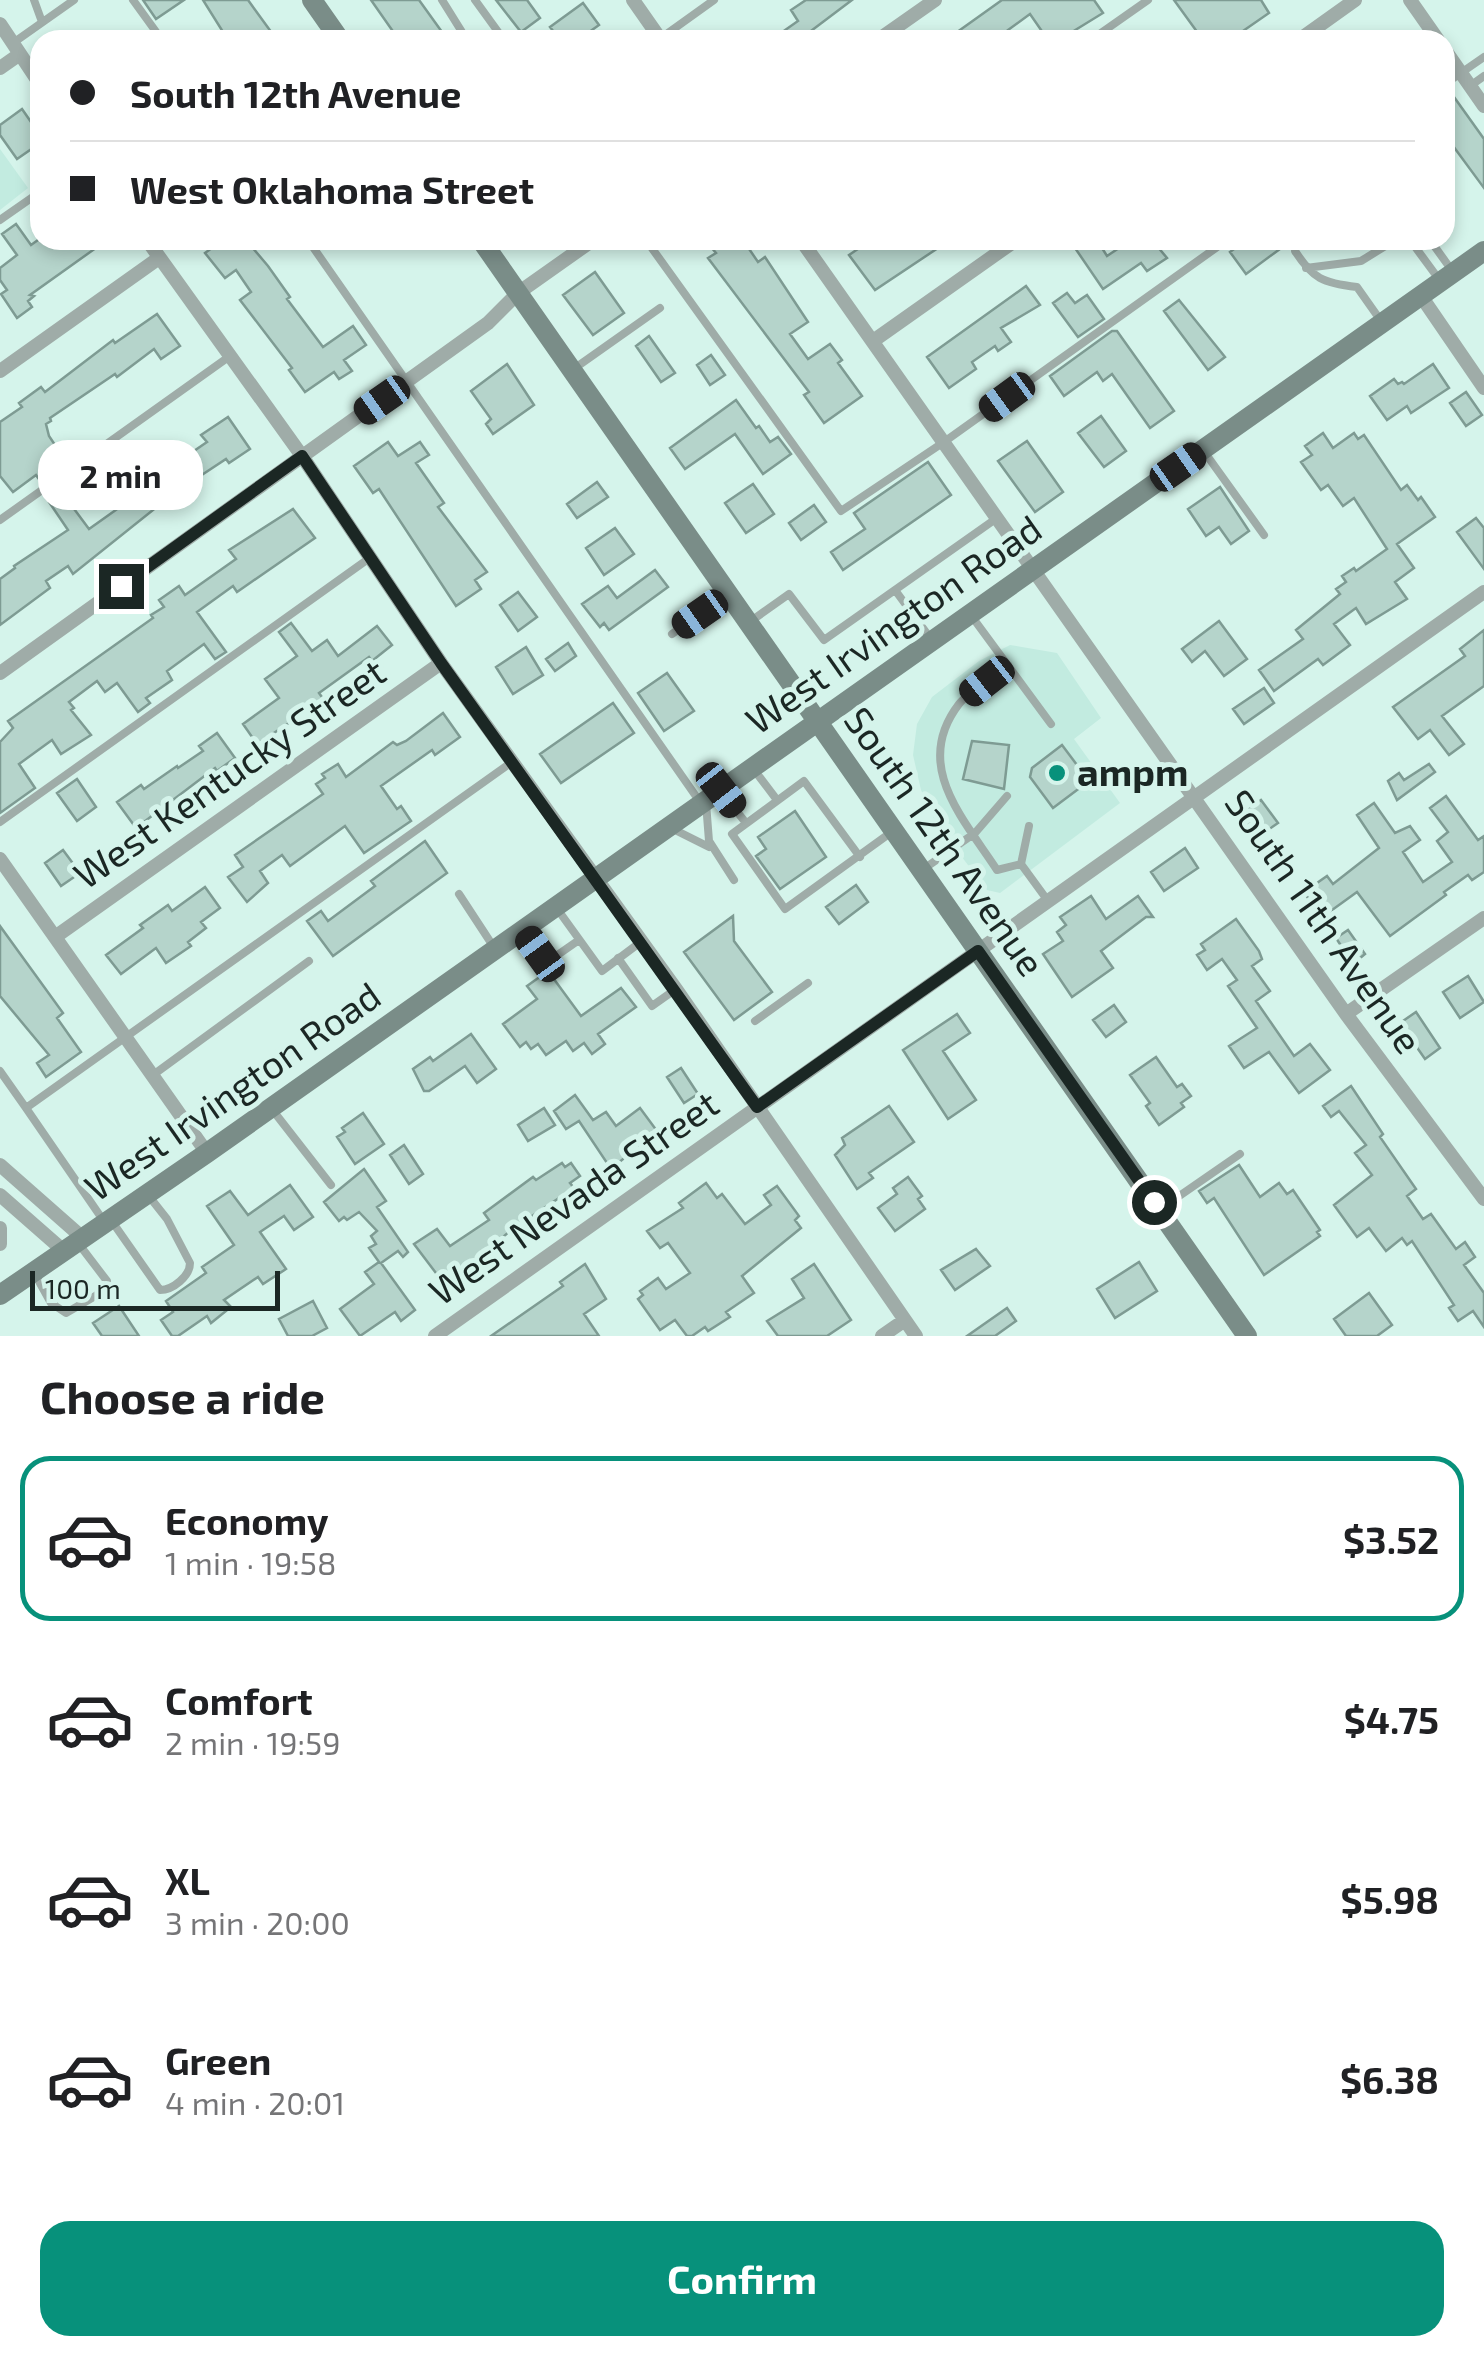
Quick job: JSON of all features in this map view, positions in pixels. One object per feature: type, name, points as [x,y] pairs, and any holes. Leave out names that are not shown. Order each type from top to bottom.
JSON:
[{"type":"main road","points":[[312,0],[333,30]]},
{"type":"main road","name":"South 12th Avenue","points":[[487,250],[1247,1336]]},
{"type":"main road","name":"West Irvington Road","points":[[0,1295],[272,1108],[1484,250]]},
{"type":"street","points":[[633,0],[654,30]]},
{"type":"street","points":[[892,30],[935,0]]},
{"type":"street","points":[[1313,30],[1355,0]]},
{"type":"street","points":[[1410,0],[1431,30]]},
{"type":"street","points":[[0,24],[30,69]]},
{"type":"street","points":[[0,68],[16,48]]},
{"type":"street","points":[[1455,64],[1484,106]]},
{"type":"street","points":[[153,250],[302,456],[441,663],[676,989],[916,1336]]},
{"type":"street","points":[[0,673],[488,323],[518,293],[580,250]]},
{"type":"street","name":"South 11th Avenue","points":[[810,250],[1346,1014],[1483,1196]]},
{"type":"street","points":[[873,341],[1002,250]]},
{"type":"street","points":[[0,371],[159,258]]},
{"type":"street","points":[[1421,296],[1484,388]]},
{"type":"street","name":"West Nevada Street","points":[[435,1336],[1484,592]]},
{"type":"street","name":"West Kentucky Street","points":[[55,938],[441,663]]},
{"type":"street","points":[[0,859],[207,1153]]},
{"type":"street","points":[[1346,1014],[1484,918]]},
{"type":"street","points":[[0,1165],[76,1245]]},
{"type":"street","points":[[0,1195],[76,1245]]},
{"type":"street","points":[[0,1228],[0,1244]]},
{"type":"street","points":[[882,1336],[904,1320]]},
{"type":"lane","points":[[34,0],[42,22]]},
{"type":"lane","points":[[34,30],[74,0]]},
{"type":"lane","points":[[132,0],[154,30]]},
{"type":"lane","points":[[442,0],[461,30]]},
{"type":"lane","points":[[475,0],[497,30]]},
{"type":"lane","points":[[672,30],[714,0]]},
{"type":"lane","points":[[1105,30],[1148,0]]},
{"type":"lane","points":[[16,48],[30,34]]},
{"type":"lane","points":[[1465,79],[1484,57]]},
{"type":"lane","points":[[1455,82],[1484,76]]},
{"type":"lane","points":[[0,220],[30,199]]},
{"type":"lane","points":[[315,250],[709,798],[746,823]]},
{"type":"lane","points":[[653,250],[841,511],[1212,250]]},
{"type":"lane","points":[[1294,250],[1310,275],[1356,286],[1383,323]]},
{"type":"lane","points":[[1306,268],[1361,260],[1378,250]]},
{"type":"lane","points":[[1418,250],[1447,277]]},
{"type":"lane","points":[[1435,250],[1447,277]]},
{"type":"lane","points":[[572,370],[660,308]]},
{"type":"lane","points":[[0,520],[230,356]]},
{"type":"lane","points":[[1203,450],[1264,536]]},
{"type":"lane","points":[[748,623],[789,594],[824,640],[998,518]]},
{"type":"lane","points":[[0,822],[372,557]]},
{"type":"lane","points":[[896,590],[932,641]]},
{"type":"lane","points":[[672,634],[728,594]]},
{"type":"lane","points":[[970,614],[1052,724]]},
{"type":"lane","points":[[1008,666],[960,702],[942,733],[938,764],[952,802],[996,870],[1021,864]]},
{"type":"lane","points":[[26,1108],[512,762]]},
{"type":"lane","points":[[752,768],[777,800]]},
{"type":"lane","points":[[860,856],[804,781],[732,834],[785,909],[860,856],[893,831]]},
{"type":"lane","points":[[921,870],[973,835],[1007,796]]},
{"type":"lane","points":[[709,798],[713,850]]},
{"type":"lane","points":[[1029,826],[1021,864],[1048,901]]},
{"type":"lane","points":[[669,827],[713,850],[734,880]]},
{"type":"lane","points":[[459,894],[496,949]]},
{"type":"lane","points":[[556,906],[602,970],[642,942]]},
{"type":"lane","points":[[522,930],[546,963],[580,940]]},
{"type":"lane","points":[[618,958],[652,1006],[676,989]]},
{"type":"lane","points":[[153,1075],[310,962]]},
{"type":"lane","points":[[755,1021],[808,983]]},
{"type":"lane","points":[[0,1071],[108,1222],[160,1290],[166,1290],[183,1278],[190,1263],[167,1220],[148,1195]]},
{"type":"lane","points":[[272,1108],[331,1185]]},
{"type":"lane","points":[[1159,1210],[1240,1154]]},
{"type":"lane","points":[[34,1272],[51,1303],[66,1313],[75,1310],[97,1295],[107,1281],[76,1245]]},
{"type":"shaded area","points":[[0,149],[28,188],[0,210]]},
{"type":"shaded area","points":[[1010,645],[1057,653],[1101,718],[1074,739],[1120,803],[1000,893],[987,890],[936,823],[921,790],[913,755],[917,724],[932,697],[979,661]]},
{"type":"building","points":[[143,0],[184,0],[156,19]]},
{"type":"building","points":[[203,0],[248,0],[270,30],[222,30]]},
{"type":"building","points":[[371,0],[419,0],[441,30],[392,30]]},
{"type":"building","points":[[496,0],[527,0],[540,18],[519,30]]},
{"type":"building","points":[[806,0],[852,0],[812,30],[785,30],[798,21],[791,10]]},
{"type":"building","points":[[1002,0],[1094,0],[1103,13],[1075,30],[1041,30],[1030,14],[1008,30],[960,30]]},
{"type":"building","points":[[1174,0],[1261,0],[1269,13],[1244,30],[1196,30]]},
{"type":"building","points":[[583,3],[599,25],[592,30],[550,27]]},
{"type":"building","points":[[1455,98],[1484,139],[1484,188],[1455,149]]},
{"type":"building","points":[[22,109],[30,121],[30,150],[17,159],[0,135],[0,125]]},
{"type":"building","points":[[16,224],[30,244],[30,250],[93,250],[30,295],[34,296],[28,301],[32,307],[17,318],[1,294],[7,290],[0,280],[0,268],[17,255],[2,234]]},
{"type":"building","points":[[254,250],[323,347],[353,326],[366,345],[344,360],[352,371],[339,379],[334,372],[305,392],[289,370],[292,368],[240,300],[251,292],[236,270],[225,278],[205,253]]},
{"type":"building","points":[[714,250],[750,250],[758,262],[765,257],[808,322],[790,334],[808,359],[830,344],[842,360],[838,363],[862,396],[824,423],[804,395],[809,392],[708,258],[716,253]]},
{"type":"building","points":[[856,250],[935,250],[875,290],[849,255]]},
{"type":"building","points":[[1076,250],[1103,250],[1107,256],[1116,250],[1160,250],[1167,258],[1147,271],[1141,263],[1103,289]]},
{"type":"building","points":[[1233,250],[1279,250],[1246,274],[1230,252]]},
{"type":"building","points":[[595,272],[624,313],[593,335],[563,295]]},
{"type":"building","points":[[1026,286],[1040,305],[1001,328],[1011,342],[998,351],[995,346],[972,362],[976,369],[949,388],[927,357]]},
{"type":"building","points":[[1067,293],[1075,303],[1087,295],[1104,319],[1078,337],[1053,303]]},
{"type":"building","points":[[1179,300],[1225,357],[1208,370],[1164,311]]},
{"type":"building","points":[[157,314],[180,346],[161,359],[154,349],[50,418],[46,424],[49,436],[67,463],[41,482],[36,475],[13,492],[0,476],[0,422],[41,387],[45,392],[113,340],[115,343]]},
{"type":"building","points":[[1117,331],[1174,411],[1150,428],[1112,374],[1103,381],[1097,372],[1064,396],[1050,376]]},
{"type":"building","points":[[649,336],[675,373],[661,382],[636,346]]},
{"type":"building","points":[[711,355],[725,375],[710,385],[697,365]]},
{"type":"building","points":[[507,364],[534,405],[493,434],[486,424],[491,419],[471,391]]},
{"type":"building","points":[[1433,364],[1449,388],[1411,413],[1407,406],[1387,420],[1370,396],[1394,379],[1404,384]]},
{"type":"building","points":[[1466,392],[1482,415],[1466,426],[1450,403]]},
{"type":"building","points":[[736,400],[770,442],[778,437],[791,454],[763,474],[735,434],[685,469],[670,448]]},
{"type":"building","points":[[1101,416],[1126,451],[1104,467],[1078,433]]},
{"type":"building","points":[[228,417],[250,449],[229,463],[226,459],[173,494],[73,574],[68,566],[46,581],[50,588],[0,625],[0,579],[68,530],[47,499],[60,490],[89,529],[120,507],[113,498],[155,468],[156,471],[169,461],[172,466],[207,442],[201,435]]},
{"type":"building","points":[[1323,433],[1333,448],[1354,433],[1358,439],[1364,435],[1401,490],[1407,485],[1435,517],[1397,544],[1414,568],[1395,582],[1407,599],[1366,624],[1356,608],[1334,624],[1350,645],[1323,665],[1318,659],[1274,691],[1259,670],[1303,639],[1296,630],[1340,594],[1336,589],[1346,582],[1342,576],[1387,549],[1354,498],[1343,506],[1328,485],[1321,490],[1301,462],[1312,455],[1305,446]]},
{"type":"building","points":[[1027,441],[1063,492],[1035,512],[998,461]]},
{"type":"building","points":[[388,442],[398,456],[420,442],[429,455],[416,463],[444,503],[438,507],[487,572],[475,580],[481,589],[456,606],[379,489],[373,493],[354,466]]},
{"type":"building","points":[[928,462],[951,495],[843,570],[831,552],[865,529],[854,513]]},
{"type":"building","points":[[597,482],[608,497],[577,518],[567,504]]},
{"type":"building","points":[[753,484],[774,514],[746,533],[725,503]]},
{"type":"building","points":[[1220,487],[1249,531],[1231,544],[1219,527],[1206,536],[1188,509]]},
{"type":"building","points":[[814,505],[826,522],[801,540],[789,523]]},
{"type":"building","points":[[293,509],[315,538],[237,592],[233,586],[197,612],[226,652],[215,659],[204,644],[167,671],[172,680],[146,698],[150,703],[138,712],[117,683],[105,692],[97,681],[69,702],[91,735],[61,754],[52,740],[19,764],[35,788],[0,813],[0,742],[13,728],[8,721],[153,618],[151,615],[164,607],[159,600],[179,586],[185,595],[236,559],[229,550]]},
{"type":"building","points":[[1476,518],[1484,528],[1484,569],[1457,532]]},
{"type":"building","points":[[615,528],[634,554],[604,575],[586,548]]},
{"type":"building","points":[[655,570],[668,587],[609,630],[604,623],[600,627],[582,604],[608,586],[617,598]]},
{"type":"building","points":[[518,592],[537,617],[518,631],[500,605]]},
{"type":"building","points":[[1219,621],[1247,659],[1224,676],[1205,651],[1192,662],[1182,649]]},
{"type":"building","points":[[291,623],[312,651],[327,640],[338,656],[377,626],[392,645],[319,693],[324,700],[257,744],[243,724],[279,698],[265,679],[297,656],[279,632]]},
{"type":"building","points":[[1484,630],[1484,686],[1442,716],[1464,744],[1449,755],[1430,730],[1418,739],[1393,707],[1465,656],[1460,649]]},
{"type":"building","points":[[568,643],[576,656],[555,671],[546,659]]},
{"type":"building","points":[[526,647],[543,675],[513,694],[496,667]]},
{"type":"building","points":[[667,673],[694,711],[664,731],[638,693]]},
{"type":"building","points":[[1264,688],[1274,703],[1244,724],[1233,709]]},
{"type":"building","points":[[613,703],[634,733],[561,783],[540,754]]},
{"type":"building","points":[[443,713],[460,737],[435,755],[432,750],[381,786],[411,821],[364,853],[345,826],[290,866],[282,855],[260,871],[268,883],[247,902],[228,877],[243,867],[235,855],[323,794],[316,784],[325,778],[322,774],[338,764],[346,777],[393,742],[397,745],[406,741]]},
{"type":"building","points":[[217,733],[235,758],[217,771],[215,768],[136,828],[117,802],[203,751],[199,746]]},
{"type":"building","name":"ampm","points":[[972,741],[1009,745],[1004,789],[963,779]]},
{"type":"building","name":"ampm","points":[[1062,745],[1089,781],[1053,808],[1030,777],[1032,768]]},
{"type":"building","points":[[1429,764],[1435,772],[1397,800],[1388,781],[1399,773],[1404,780]]},
{"type":"building","points":[[77,779],[96,807],[77,821],[57,793]]},
{"type":"building","points":[[1446,796],[1478,840],[1484,836],[1484,872],[1472,880],[1468,875],[1390,936],[1357,892],[1321,918],[1304,892],[1327,876],[1333,884],[1379,848],[1357,815],[1374,803],[1395,833],[1410,826],[1420,840],[1403,852],[1423,882],[1452,862],[1437,841],[1448,832],[1430,808]]},
{"type":"building","points":[[1261,800],[1278,823],[1255,839],[1239,817]]},
{"type":"building","points":[[795,811],[826,857],[780,889],[756,856],[766,849],[758,837]]},
{"type":"building","points":[[425,841],[447,873],[333,956],[307,921],[321,911],[328,921],[375,886],[371,881]]},
{"type":"building","points":[[1185,848],[1198,868],[1164,891],[1151,872]]},
{"type":"building","points":[[63,850],[80,873],[61,886],[45,863]]},
{"type":"building","points":[[856,885],[868,902],[839,924],[826,907]]},
{"type":"building","points":[[205,887],[220,908],[201,922],[206,928],[188,942],[191,946],[166,963],[156,948],[121,974],[106,955],[168,905],[172,911]]},
{"type":"building","points":[[1091,896],[1106,919],[1138,896],[1153,917],[1146,917],[1101,951],[1113,968],[1072,997],[1043,954],[1063,941],[1057,932],[1066,925],[1060,917]]},
{"type":"building","points":[[733,916],[734,941],[772,992],[734,1020],[684,952]]},
{"type":"building","points":[[1236,919],[1259,951],[1262,959],[1252,966],[1270,991],[1256,1001],[1294,1056],[1310,1044],[1330,1070],[1299,1093],[1269,1052],[1244,1068],[1229,1046],[1257,1028],[1228,986],[1237,980],[1222,959],[1207,970],[1197,955],[1205,950],[1201,944]]},
{"type":"building","points":[[0,926],[63,1013],[57,1018],[81,1052],[46,1077],[37,1063],[49,1055],[0,996]]},
{"type":"building","points":[[1348,930],[1365,954],[1353,964],[1336,938]]},
{"type":"building","points":[[548,971],[581,1016],[621,988],[636,1007],[598,1034],[605,1044],[592,1054],[584,1043],[573,1051],[566,1041],[546,1055],[538,1044],[531,1049],[526,1042],[520,1047],[503,1024],[537,999],[527,986]]},
{"type":"building","points":[[1468,976],[1484,1002],[1460,1018],[1443,992]]},
{"type":"building","points":[[1114,1005],[1126,1022],[1106,1037],[1093,1020]]},
{"type":"building","points":[[1416,1012],[1440,1048],[1425,1059],[1400,1023]]},
{"type":"building","points":[[957,1014],[970,1033],[943,1051],[976,1100],[948,1119],[903,1050]]},
{"type":"building","points":[[471,1034],[496,1069],[477,1083],[465,1066],[424,1091],[413,1069],[430,1057],[433,1061]]},
{"type":"building","points":[[1156,1057],[1177,1087],[1182,1084],[1191,1096],[1181,1103],[1184,1107],[1159,1125],[1146,1106],[1150,1103],[1130,1075]]},
{"type":"building","points":[[681,1068],[698,1094],[684,1103],[667,1077]]},
{"type":"building","points":[[1351,1086],[1416,1189],[1407,1196],[1423,1219],[1431,1214],[1456,1249],[1465,1242],[1475,1257],[1464,1265],[1484,1293],[1484,1327],[1473,1311],[1458,1321],[1449,1308],[1454,1305],[1412,1241],[1407,1245],[1402,1238],[1386,1251],[1369,1228],[1357,1237],[1334,1205],[1372,1175],[1355,1153],[1366,1145],[1339,1111],[1331,1117],[1323,1106]]},
{"type":"building","points":[[575,1095],[593,1120],[606,1112],[616,1126],[640,1108],[657,1131],[611,1169],[579,1121],[566,1129],[554,1111]]},
{"type":"building","points":[[889,1106],[914,1142],[869,1173],[873,1178],[857,1189],[835,1155],[845,1145],[842,1138]]},
{"type":"building","points":[[544,1108],[555,1125],[528,1141],[518,1125]]},
{"type":"building","points":[[363,1113],[384,1144],[355,1164],[337,1137],[345,1132],[342,1128]]},
{"type":"building","points":[[404,1145],[423,1174],[409,1184],[390,1155]]},
{"type":"building","points":[[562,1163],[565,1167],[571,1163],[580,1176],[570,1183],[574,1188],[511,1230],[503,1237],[505,1241],[445,1285],[414,1244],[437,1229],[450,1246],[489,1220],[484,1213],[533,1177],[536,1180]]},
{"type":"building","points":[[1239,1165],[1260,1197],[1279,1183],[1287,1194],[1293,1190],[1320,1230],[1320,1236],[1264,1275],[1214,1198],[1207,1203],[1199,1191]]},
{"type":"building","points":[[364,1169],[386,1201],[377,1207],[408,1252],[403,1257],[398,1251],[381,1263],[415,1310],[401,1321],[395,1312],[360,1336],[340,1309],[374,1284],[365,1272],[379,1262],[369,1248],[376,1244],[371,1236],[377,1231],[359,1212],[339,1221],[324,1202]]},
{"type":"building","points":[[908,1177],[922,1196],[918,1199],[925,1209],[895,1231],[878,1208],[897,1194],[893,1188]]},
{"type":"building","points":[[706,1183],[717,1198],[722,1194],[745,1224],[771,1205],[764,1195],[777,1186],[799,1216],[795,1220],[801,1228],[742,1276],[754,1293],[726,1312],[730,1317],[708,1331],[705,1327],[687,1336],[675,1320],[660,1330],[638,1299],[643,1295],[640,1291],[658,1278],[666,1289],[690,1273],[668,1243],[660,1248],[647,1231],[683,1208],[679,1203]]},
{"type":"building","points":[[290,1185],[313,1217],[294,1230],[284,1216],[260,1232],[286,1269],[263,1284],[258,1277],[224,1300],[231,1307],[211,1323],[207,1316],[172,1336],[161,1320],[173,1312],[166,1301],[206,1273],[202,1267],[234,1245],[207,1206],[230,1191],[248,1215]]},
{"type":"building","points":[[976,1249],[990,1266],[955,1290],[941,1270]]},
{"type":"building","points":[[1139,1262],[1157,1291],[1115,1318],[1097,1289]]},
{"type":"building","points":[[585,1264],[606,1299],[584,1314],[599,1336],[491,1336],[563,1286],[560,1282]]},
{"type":"building","points":[[814,1264],[851,1320],[827,1336],[778,1336],[767,1321],[804,1298],[792,1279]]},
{"type":"building","points":[[1369,1293],[1392,1325],[1377,1336],[1346,1336],[1334,1319]]},
{"type":"building","points":[[313,1301],[327,1328],[312,1336],[288,1336],[279,1319]]},
{"type":"building","points":[[119,1306],[139,1336],[102,1336],[93,1323]]},
{"type":"building","points":[[1007,1308],[1016,1321],[995,1336],[967,1336]]},
{"type":"place","name":"ampm","points":[[1057,773]]},
{"type":"route","points":[[121,586],[302,456],[441,663],[757,1107],[978,951],[1154,1202]]}]
